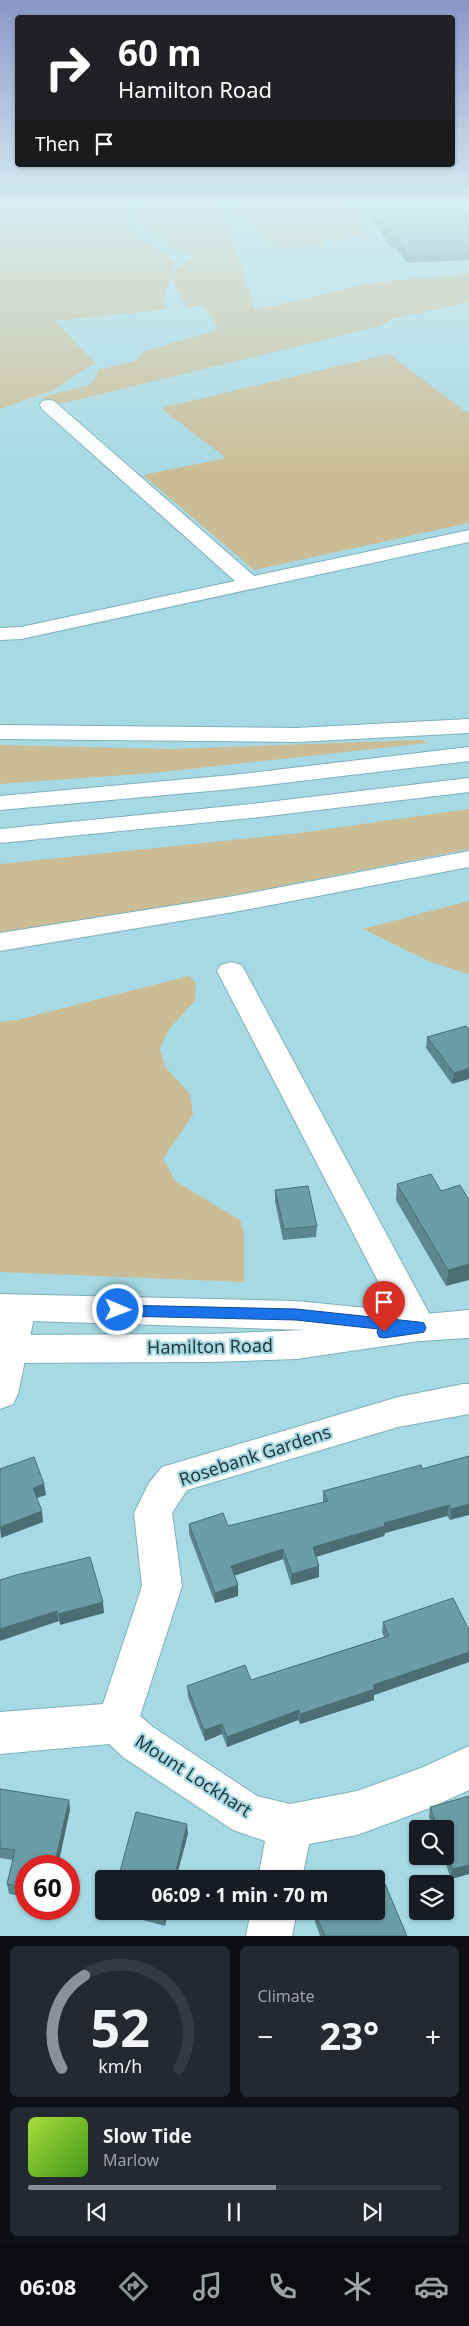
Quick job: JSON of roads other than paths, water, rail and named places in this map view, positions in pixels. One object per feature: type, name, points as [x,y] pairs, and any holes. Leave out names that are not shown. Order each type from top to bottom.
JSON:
[{"type":"main road","points":[[48,405],[250,583]]},
{"type":"main road","points":[[0,634],[21,633],[469,536]]},
{"type":"main road","points":[[0,732],[296,735],[464,726]]},
{"type":"main road","points":[[0,803],[232,782],[469,754]]},
{"type":"main road","points":[[0,836],[250,811],[469,785]]},
{"type":"main road","points":[[0,942],[234,904],[469,859]]},
{"type":"main road","points":[[231,971],[419,1328]]},
{"type":"main road","points":[[0,1394],[9,1308]]},
{"type":"main road","name":"Hamilton Road","points":[[9,1308],[296,1315],[419,1328]]},
{"type":"main road","name":"Hamilton Road","points":[[5,1349],[210,1348],[296,1345],[419,1328],[469,1324]]},
{"type":"main road","name":"Rosebank Gardens","points":[[117,1723],[162,1586],[153,1513],[162,1495],[176,1478],[398,1412],[469,1399]]},
{"type":"main road","points":[[0,1733],[117,1723]]},
{"type":"main road","name":"Mount Lockhart","points":[[117,1723],[138,1742],[248,1815],[290,1826],[357,1813],[430,1786],[469,1767]]},
{"type":"main road","points":[[282,1870],[290,1826]]},
{"type":"main road","points":[[269,1936],[272,1920]]}]
